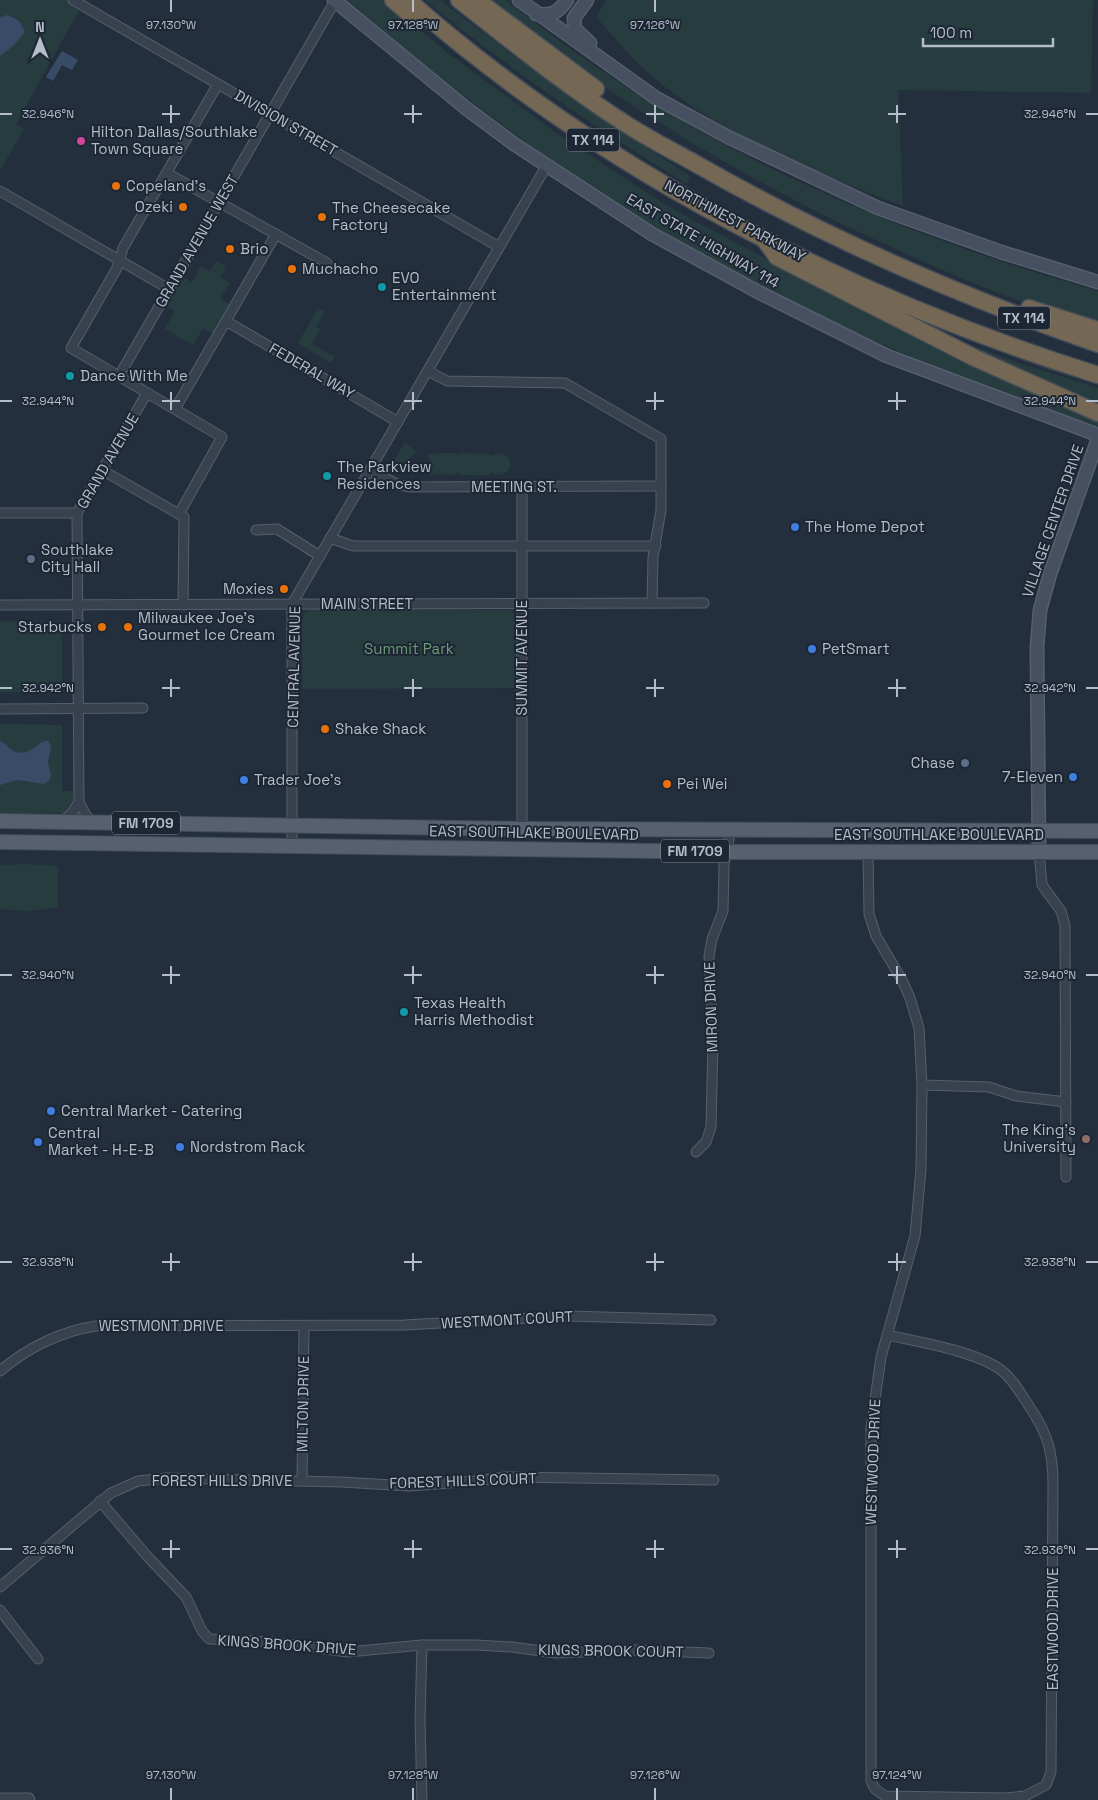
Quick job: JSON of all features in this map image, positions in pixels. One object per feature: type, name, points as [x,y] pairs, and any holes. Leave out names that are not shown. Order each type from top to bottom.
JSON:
[{"type":"highway","points":[[393,0],[417,20],[435,24]]},
{"type":"highway","name":"NORTHWEST PARKWAY","points":[[408,0],[499,76],[573,128],[660,182],[762,238],[863,286],[962,327],[1098,376]]},
{"type":"highway","name":"NORTHWEST PARKWAY","points":[[459,0],[530,56],[629,126],[739,188],[799,219],[951,290],[1098,344]]},
{"type":"highway","points":[[477,0],[608,98],[629,126]]},
{"type":"highway","points":[[762,238],[776,257],[974,358],[1098,413]]},
{"type":"highway","points":[[951,290],[974,288],[1098,330]]},
{"type":"main road","name":"EAST STATE HIGHWAY 114","points":[[334,0],[446,93],[547,165],[652,234],[760,293],[887,356],[1098,435]]},
{"type":"main road","points":[[519,0],[656,98],[728,137],[878,208],[1000,252],[1098,282]]},
{"type":"main road","points":[[536,14],[551,16],[561,9],[567,0]]},
{"type":"main road","points":[[587,0],[574,18],[575,29],[582,37],[646,80],[656,98]]},
{"type":"main road","name":"VILLAGE CENTER DRIVE","points":[[1039,852],[1037,647],[1040,610],[1050,574],[1098,440]]},
{"type":"main road","name":"EAST SOUTHLAKE BOULEVARD","points":[[0,821],[522,829],[1098,830]]},
{"type":"main road","name":"EAST SOUTHLAKE BOULEVARD","points":[[0,842],[726,852],[1098,852]]},
{"type":"street","name":"DIVISION STREET","points":[[74,0],[499,247]]},
{"type":"street","name":"GRAND AVENUE WEST","points":[[119,376],[334,0]]},
{"type":"street","points":[[179,514],[222,437],[71,348],[120,261],[123,248],[218,84]]},
{"type":"street","name":"CENTRAL AVENUE","points":[[292,846],[292,604],[547,165]]},
{"type":"street","points":[[167,172],[327,263]]},
{"type":"street","points":[[0,191],[169,289]]},
{"type":"street","points":[[175,409],[276,234]]},
{"type":"street","name":"FEDERAL WAY","points":[[226,321],[398,422]]},
{"type":"street","points":[[428,371],[448,382],[557,382],[573,387],[661,439],[660,522],[652,570],[652,603]]},
{"type":"street","name":"GRAND AVENUE","points":[[79,802],[77,513],[147,393]]},
{"type":"street","points":[[102,470],[184,516],[183,605]]},
{"type":"street","name":"MEETING ST.","points":[[370,471],[399,485],[411,487],[661,486]]},
{"type":"street","name":"SUMMIT AVENUE","points":[[522,487],[522,829]]},
{"type":"street","points":[[0,513],[77,513]]},
{"type":"street","points":[[256,530],[278,529],[320,556]]},
{"type":"street","points":[[330,538],[353,546],[656,546]]},
{"type":"street","name":"MAIN STREET","points":[[0,605],[704,603]]},
{"type":"street","points":[[0,709],[143,708]]},
{"type":"street","points":[[61,822],[72,813],[79,802]]},
{"type":"street","points":[[79,802],[82,810],[93,822]]},
{"type":"street","name":"MIRON DRIVE","points":[[696,1152],[706,1142],[711,1127],[713,1040],[708,956],[712,939],[723,911],[722,879],[731,829]]},
{"type":"street","name":"WESTWOOD DRIVE","points":[[868,851],[870,914],[876,936],[902,980],[919,1028],[922,1085],[921,1169],[915,1236],[879,1366],[871,1428],[870,1772],[875,1789]]},
{"type":"street","points":[[1039,852],[1042,885],[1061,911],[1065,925],[1066,1177]]},
{"type":"street","points":[[922,1085],[988,1087],[1016,1096],[1066,1102]]},
{"type":"street","name":"WESTMONT COURT","points":[[304,1326],[404,1325],[568,1316],[711,1320]]},
{"type":"street","name":"WESTMONT DRIVE","points":[[0,1371],[38,1345],[82,1328],[96,1326],[304,1326]]},
{"type":"street","name":"MILTON DRIVE","points":[[302,1481],[304,1326]]},
{"type":"street","name":"EASTWOOD DRIVE","points":[[875,1789],[885,1796],[1005,1798],[1025,1796],[1038,1791],[1046,1786],[1051,1772],[1053,1706],[1053,1459],[1041,1424],[1011,1380],[1000,1370],[956,1352],[887,1335]]},
{"type":"street","name":"FOREST HILLS COURT","points":[[302,1481],[410,1486],[459,1483],[505,1476],[714,1480]]},
{"type":"street","name":"FOREST HILLS DRIVE","points":[[0,1587],[100,1501],[124,1485],[166,1478],[302,1481]]},
{"type":"street","name":"KINGS BROOK DRIVE","points":[[100,1501],[147,1556],[186,1597],[202,1630],[209,1639],[272,1642],[348,1652],[422,1645]]},
{"type":"street","points":[[0,1610],[38,1659]]},
{"type":"street","points":[[422,1645],[420,1720],[422,1800]]},
{"type":"street","name":"KINGS BROOK COURT","points":[[422,1645],[512,1647],[556,1653],[637,1650],[709,1653]]},
{"type":"street","points":[[0,1798],[29,1798],[30,1800]]},
{"type":"green space","points":[[0,0],[73,0],[82,5],[16,124],[24,129],[0,170]]},
{"type":"green space","points":[[347,0],[384,0],[448,53],[558,134],[653,197],[698,223],[790,271],[1098,418],[1098,427],[1025,402],[882,344],[812,312],[676,240],[610,200],[495,120]]},
{"type":"green space","points":[[425,0],[440,0],[572,99],[690,176],[687,184],[619,141],[520,73]]},
{"type":"green space","points":[[485,0],[506,0],[573,51],[642,97],[713,138],[787,176],[862,210],[939,240],[1018,267],[1098,291],[1098,325],[1026,303],[979,285],[854,230],[798,202],[690,142],[637,109],[535,38]]},
{"type":"green space","points":[[607,0],[1093,0],[1091,93],[898,90],[903,206],[836,180],[767,149],[702,113],[672,92],[638,64],[596,17]]},
{"type":"green space","points":[[216,261],[226,266],[220,277],[230,282],[220,299],[230,304],[213,333],[203,328],[193,345],[165,329],[175,311],[165,305],[181,276],[192,282],[201,266],[210,271]]},
{"type":"green space","points":[[318,308],[325,312],[316,327],[320,330],[312,344],[335,357],[331,363],[298,343]]},
{"type":"green space","points":[[963,342],[1019,363],[1098,388],[1098,409],[961,343]]},
{"type":"green space","points":[[405,442],[416,451],[408,460],[409,472],[403,473],[391,467]]},
{"type":"green space","points":[[456,453],[456,455],[461,453],[491,454],[491,456],[500,453],[508,457],[511,464],[507,471],[498,475],[495,475],[495,473],[490,473],[490,475],[461,475],[460,473],[456,473],[456,475],[426,474],[431,464],[427,455]]},
{"type":"green space","name":"Summit Park","points":[[313,608],[511,610],[517,619],[517,688],[302,689],[302,620],[304,613]]},
{"type":"green space","points":[[0,621],[62,622],[62,692],[0,692]]},
{"type":"green space","points":[[0,724],[62,725],[62,791],[74,791],[72,807],[65,813],[0,814]]},
{"type":"green space","points":[[0,865],[58,866],[58,908],[26,911],[0,909]]},
{"type":"water","points":[[8,15],[19,21],[25,32],[13,46],[0,56],[0,17]]},
{"type":"water","points":[[62,51],[78,60],[72,70],[62,65],[53,81],[46,77]]},
{"type":"water","points":[[0,741],[14,751],[22,753],[31,750],[42,742],[49,741],[51,747],[48,762],[51,775],[49,781],[43,784],[18,780],[0,785]]},
{"type":"place","name":"Hilton Dallas/Southlake Town Square","points":[[81,141]]},
{"type":"place","name":"Copeland's","points":[[116,186]]},
{"type":"place","name":"Ozeki","points":[[183,207]]},
{"type":"place","name":"The Cheesecake Factory","points":[[322,217]]},
{"type":"place","name":"Brio","points":[[230,249]]},
{"type":"place","name":"Muchacho","points":[[292,269]]},
{"type":"place","name":"EVO Entertainment","points":[[382,287]]},
{"type":"place","name":"Dance With Me","points":[[70,376]]},
{"type":"place","name":"The Parkview Residences","points":[[327,476]]},
{"type":"place","name":"The Home Depot","points":[[795,527]]},
{"type":"place","name":"Southlake City Hall","points":[[31,559]]},
{"type":"place","name":"Moxies","points":[[284,589]]},
{"type":"place","name":"Starbucks","points":[[102,627]]},
{"type":"place","name":"Milwaukee Joe's Gourmet Ice Cream","points":[[128,627]]},
{"type":"place","name":"PetSmart","points":[[812,649]]},
{"type":"place","name":"Shake Shack","points":[[325,729]]},
{"type":"place","name":"Chase","points":[[965,763]]},
{"type":"place","name":"7-Eleven","points":[[1073,777]]},
{"type":"place","name":"Trader Joe's","points":[[244,780]]},
{"type":"place","name":"Pei Wei","points":[[667,784]]},
{"type":"place","name":"Texas Health Harris Methodist","points":[[404,1012]]},
{"type":"place","name":"Central Market - Catering","points":[[51,1111]]},
{"type":"place","name":"The King’s University","points":[[1086,1139]]},
{"type":"place","name":"Central Market - H-E-B","points":[[38,1142]]},
{"type":"place","name":"Nordstrom Rack","points":[[180,1147]]}]
